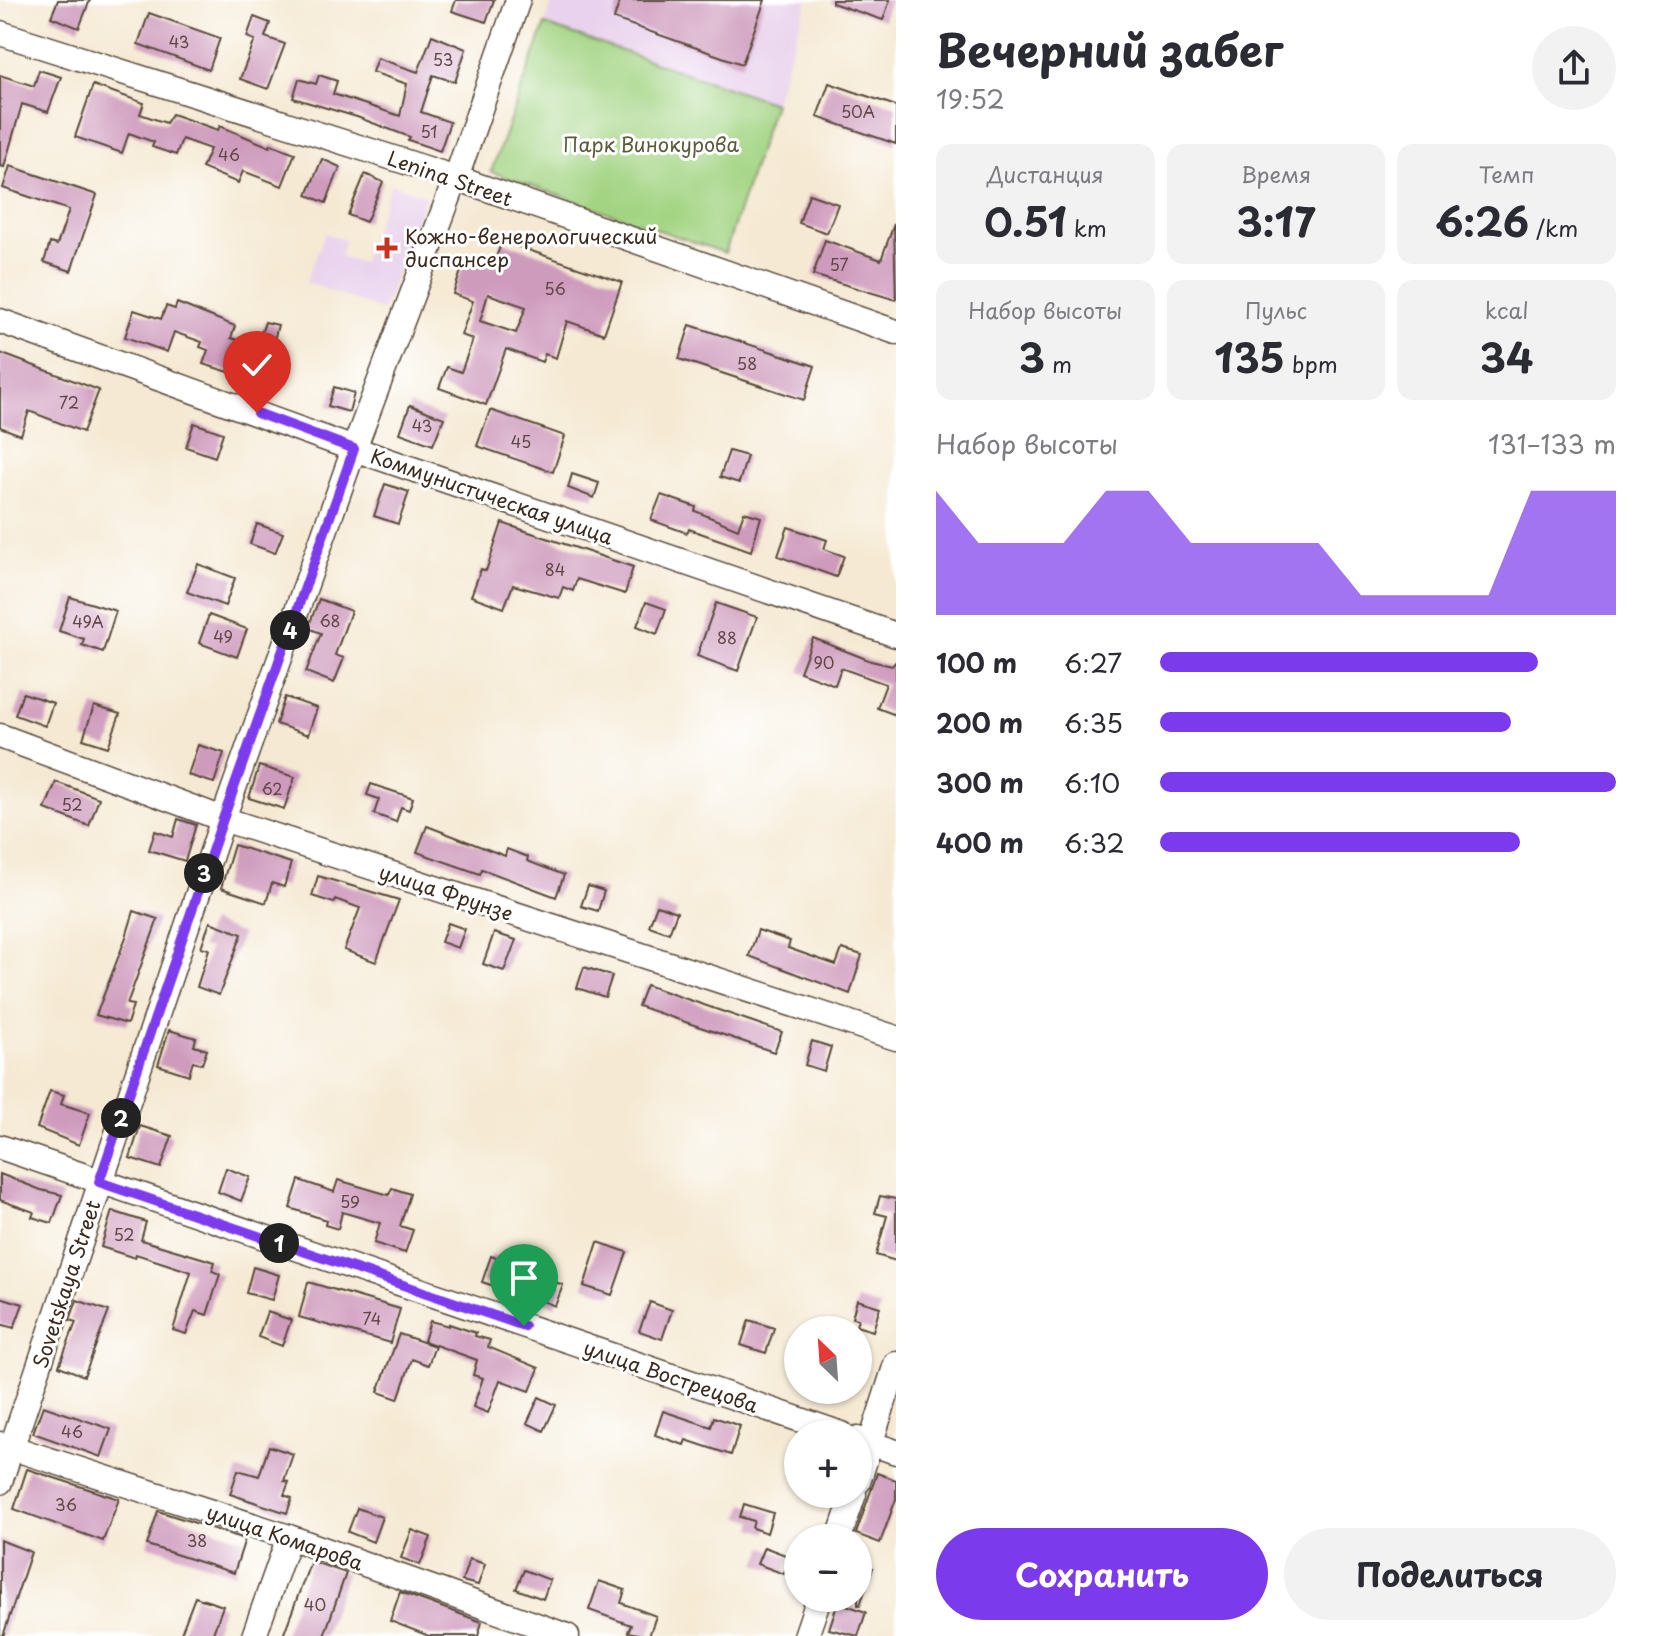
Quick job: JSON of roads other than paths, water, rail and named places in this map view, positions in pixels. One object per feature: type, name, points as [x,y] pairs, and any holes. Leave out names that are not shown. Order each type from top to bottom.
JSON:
[{"type":"street","name":"Sovetskaya Street","points":[[0,1482],[6,1446],[223,819],[518,0]]},
{"type":"street","name":"Lenina Street","points":[[0,33],[456,178],[896,332]]},
{"type":"street","name":"Коммунистическая улица","points":[[0,321],[354,449],[896,635]]},
{"type":"street","name":"улица Фрунзе","points":[[0,736],[223,819],[896,1038]]},
{"type":"street","name":"улица Вострецова","points":[[0,1147],[801,1420]]},
{"type":"street","points":[[872,1422],[896,1364]]},
{"type":"street","points":[[872,1444],[896,1452]]},
{"type":"street","name":"улица Комарова","points":[[6,1446],[289,1537],[531,1630],[567,1636]]},
{"type":"street","points":[[254,1636],[289,1537]]},
{"type":"street","points":[[806,1636],[814,1612]]},
{"type":"place","name":"Кожно-венерологический диспансер","points":[[387,248]]},
{"type":"park label","name":"Парк Винокурова","points":[[651,144]]}]
